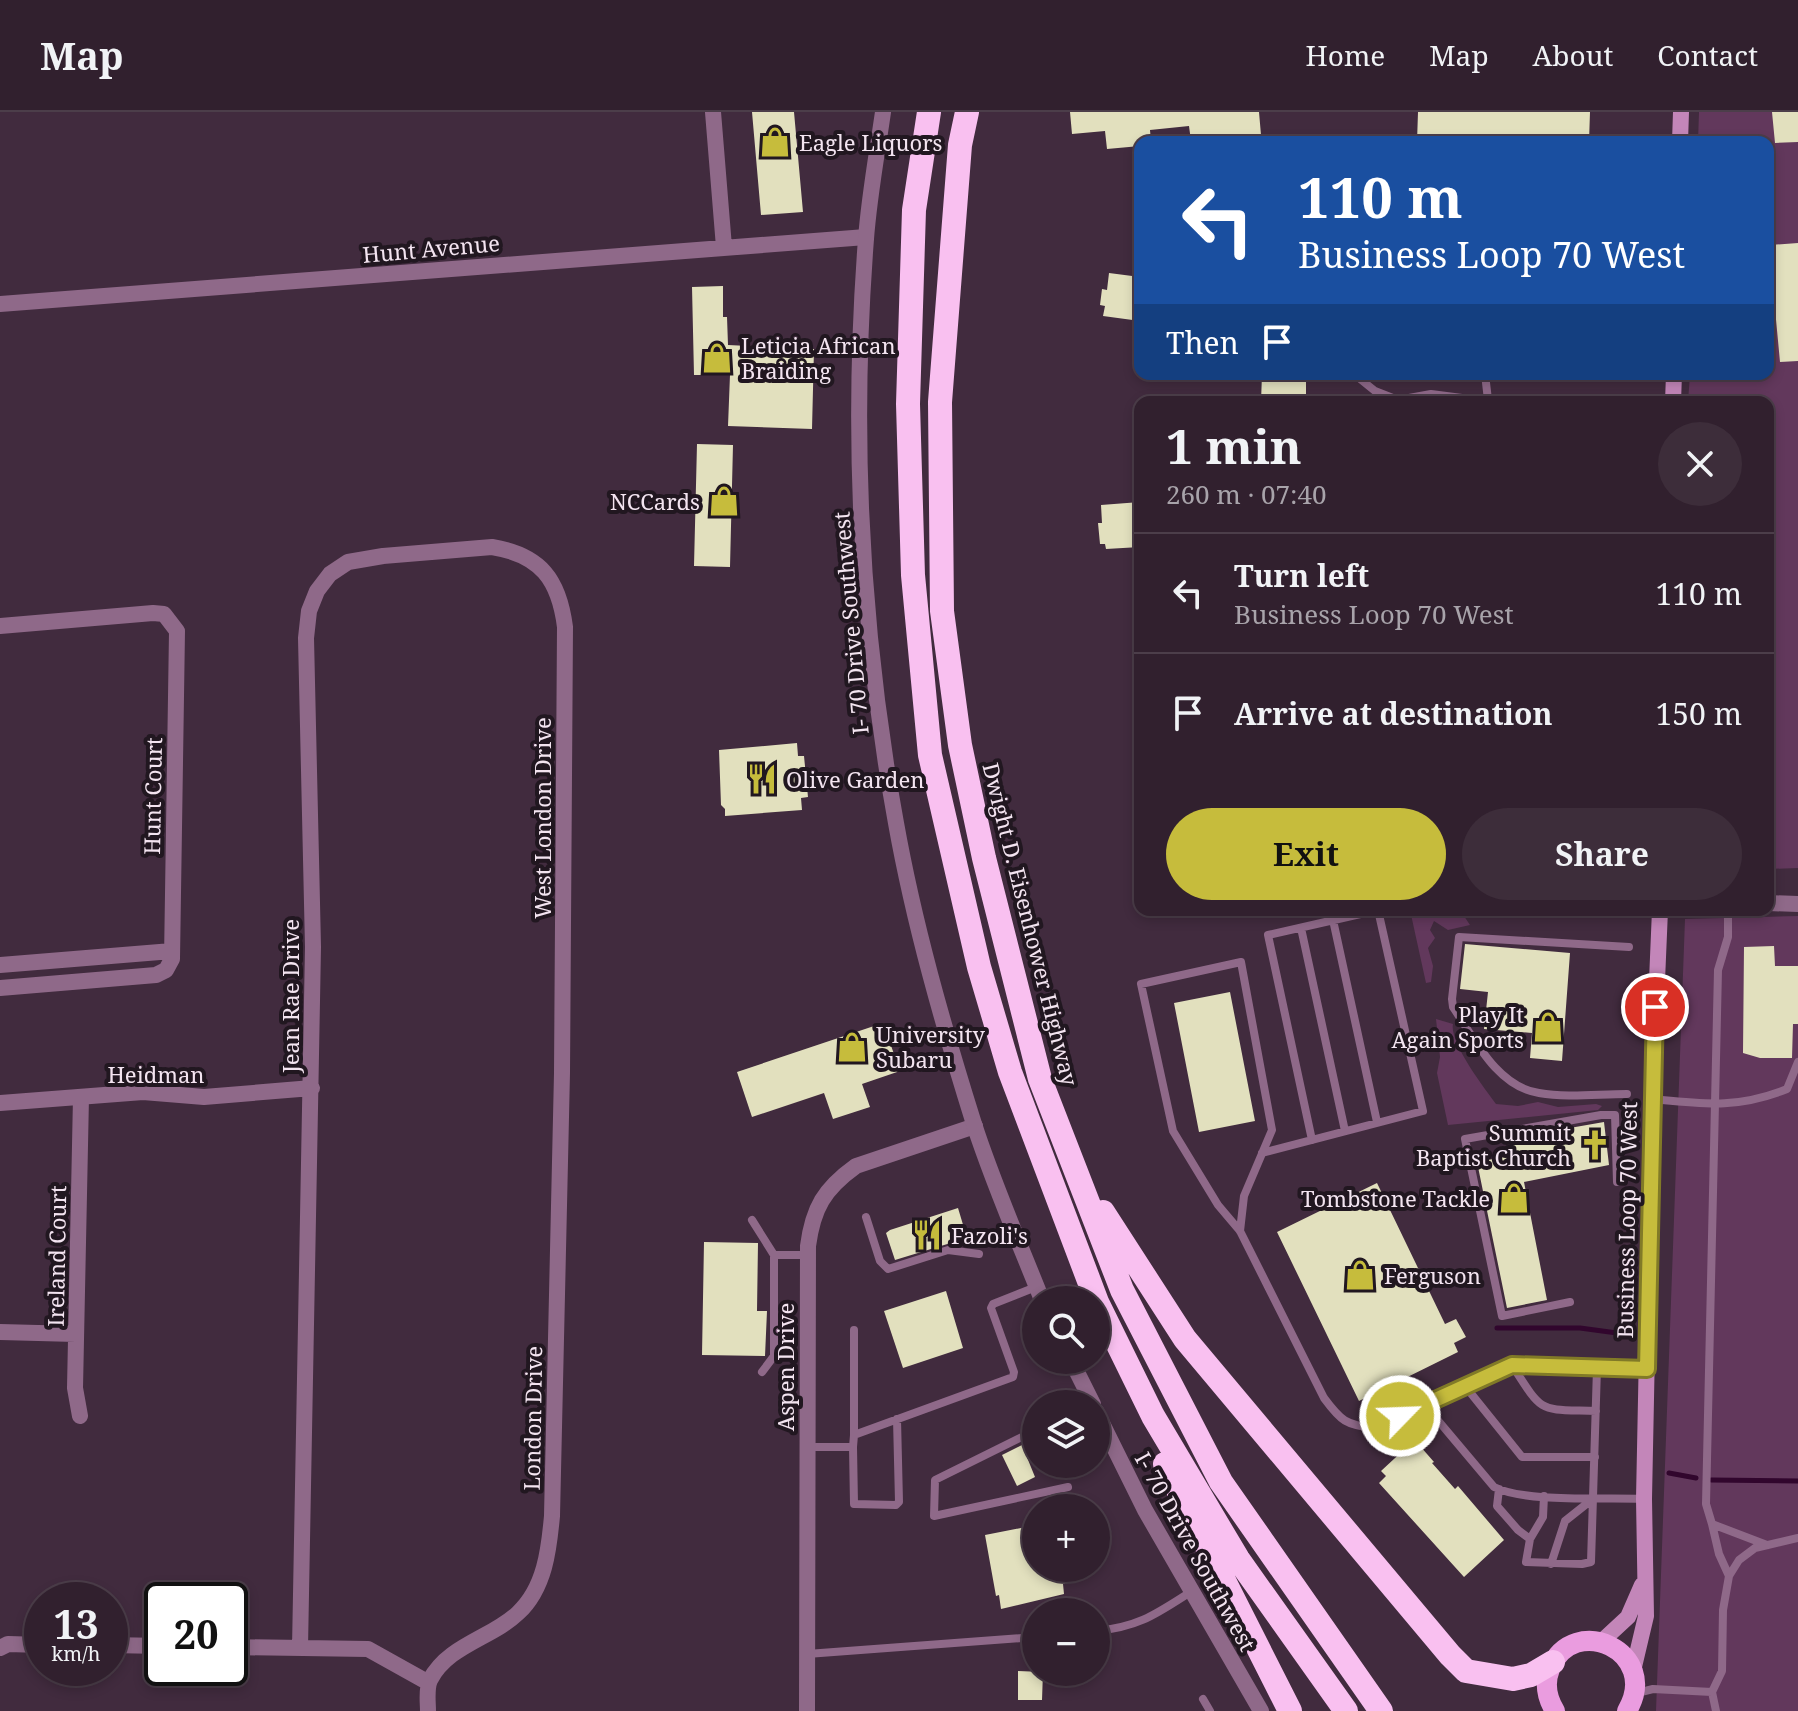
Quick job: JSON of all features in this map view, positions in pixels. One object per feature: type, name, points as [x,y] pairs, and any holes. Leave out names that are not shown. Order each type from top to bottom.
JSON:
[{"type":"highway","points":[[929,112],[914,210],[908,404],[913,575],[930,755],[979,967],[1010,1072],[1097,1302],[1153,1416],[1238,1559],[1346,1711]]},
{"type":"highway","name":"Dwight D. Eisenhower Highway","points":[[967,112],[960,145],[940,402],[942,611],[960,745],[984,858],[1040,1079],[1122,1290],[1221,1482],[1381,1711]]},
{"type":"highway","points":[[1075,1169],[1185,1339],[1450,1655],[1466,1671],[1513,1679],[1531,1675],[1553,1662]]},
{"type":"highway","points":[[1153,1416],[1160,1455],[1290,1711]]},
{"type":"main road","points":[[1680,136],[1681,112]]},
{"type":"main road","name":"Business Loop 70 West","points":[[1633,1671],[1646,1616],[1644,1499],[1652,1099],[1660,916]]},
{"type":"main road","name":"Business Loop 70 West","points":[[1601,1642],[1628,1617],[1644,1579]]},
{"type":"main road","points":[[1555,1711],[1547,1689],[1547,1675],[1562,1651],[1587,1641],[1601,1642],[1621,1652],[1633,1671],[1629,1707]]},
{"type":"street","points":[[713,112],[724,247]]},
{"type":"street","name":"I- 70 Drive Southwest","points":[[883,112],[866,237],[860,362],[862,545],[872,666],[899,838],[923,943],[975,1126],[1037,1286]]},
{"type":"street","name":"Hunt Avenue","points":[[0,304],[866,237]]},
{"type":"street","name":"Jean Rae Drive","points":[[300,1648],[312,1088],[313,947],[306,638],[309,611],[317,591],[330,574],[348,562],[492,547],[527,557],[543,569]]},
{"type":"street","name":"West London Drive","points":[[543,569],[554,584],[565,627],[562,1073]]},
{"type":"street","name":"Hunt Court","points":[[0,626],[153,613],[164,614],[177,631],[172,959],[166,970],[156,975],[64,983]]},
{"type":"street","points":[[1774,903],[1798,904]]},
{"type":"street","points":[[5,965],[172,951]]},
{"type":"street","points":[[6,988],[64,983]]},
{"type":"street","name":"London Drive","points":[[429,1683],[439,1668],[457,1652],[519,1613],[537,1586],[549,1555],[562,1073]]},
{"type":"street","name":"Heidman","points":[[0,1103],[143,1092],[204,1097],[312,1088]]},
{"type":"street","name":"Ireland Court","points":[[80,1416],[75,1388],[81,1097]]},
{"type":"street","name":"Aspen Drive","points":[[807,1711],[808,1255],[812,1218],[822,1197],[840,1177],[856,1166],[975,1126]]},
{"type":"street","points":[[0,1332],[76,1334]]},
{"type":"street","name":"I- 70 Drive Southwest","points":[[1110,1439],[1145,1510],[1261,1711]]},
{"type":"street","points":[[0,1648],[8,1644],[24,1644]]},
{"type":"street","points":[[248,1647],[368,1649],[429,1683],[428,1711]]},
{"type":"lane","points":[[1361,380],[1388,396]]},
{"type":"lane","points":[[1420,396],[1448,396]]},
{"type":"lane","points":[[1312,1140],[1268,935],[1351,916]]},
{"type":"lane","points":[[1262,1153],[1423,1111],[1379,916]]},
{"type":"lane","points":[[1728,916],[1728,937],[1718,970],[1706,1504],[1719,1554],[1729,1576]]},
{"type":"lane","points":[[1333,920],[1377,1122]]},
{"type":"lane","points":[[1301,928],[1345,1131]]},
{"type":"lane","points":[[1627,1094],[1549,1094],[1522,1088],[1493,1065],[1453,1007],[1452,999],[1459,937],[1629,947]]},
{"type":"lane","points":[[62,960],[64,983]]},
{"type":"lane","points":[[1240,1231],[1244,1196],[1272,1130],[1241,962],[1141,984],[1173,1131],[1218,1205],[1240,1231],[1324,1398],[1338,1417],[1352,1425],[1374,1428],[1512,1365],[1647,1369]]},
{"type":"lane","points":[[5,965],[6,988]]},
{"type":"lane","points":[[1652,1099],[1714,1105],[1759,1100],[1787,1089],[1798,1062]]},
{"type":"lane","points":[[1570,1302],[1502,1316],[1465,1139],[1615,1115],[1617,1182]]},
{"type":"lane","points":[[866,1217],[880,1261],[888,1269],[948,1250],[979,1254]]},
{"type":"lane","points":[[752,1220],[774,1255],[774,1356],[762,1372]]},
{"type":"lane","points":[[774,1255],[808,1255]]},
{"type":"lane","points":[[854,1435],[1013,1377],[1014,1372],[991,1308],[993,1304],[1022,1297]]},
{"type":"lane","points":[[854,1330],[854,1504],[896,1505],[899,1502],[897,1419]]},
{"type":"lane","points":[[1512,1365],[1539,1405],[1552,1410],[1596,1411]]},
{"type":"lane","points":[[1544,1496],[1541,1523],[1530,1539],[1526,1562],[1591,1562],[1597,1368]]},
{"type":"lane","points":[[1465,1386],[1522,1457],[1595,1457]]},
{"type":"lane","points":[[1425,1405],[1494,1487],[1544,1496],[1644,1499]]},
{"type":"lane","points":[[1022,1437],[935,1480],[934,1516],[1068,1487]]},
{"type":"lane","points":[[807,1447],[853,1447]]},
{"type":"lane","points":[[1499,1489],[1497,1506],[1530,1539]]},
{"type":"lane","points":[[1551,1564],[1565,1521],[1595,1497]]},
{"type":"lane","points":[[1712,1524],[1767,1545]]},
{"type":"lane","points":[[1716,1711],[1712,1692],[1722,1671],[1723,1610],[1729,1576],[1739,1560],[1755,1548],[1797,1541]]},
{"type":"lane","points":[[1110,1629],[1146,1620],[1192,1591]]},
{"type":"lane","points":[[807,1654],[1022,1638]]},
{"type":"lane","points":[[1629,1707],[1653,1689],[1712,1692]]},
{"type":"lane","points":[[1203,1699],[1210,1711]]},
{"type":"shaded area","points":[[1699,112],[1798,112],[1798,868],[1774,869],[1774,396],[1688,396],[1690,380],[1774,380],[1774,136],[1698,136]]},
{"type":"shaded area","points":[[1411,916],[1464,916],[1470,925],[1448,930],[1434,921],[1430,930],[1435,938],[1428,948],[1433,966],[1431,982],[1426,983]]},
{"type":"shaded area","points":[[1798,916],[1798,1711],[1656,1711],[1685,919]]},
{"type":"shaded area","points":[[1436,1019],[1453,1024],[1456,1042],[1496,1104],[1518,1106],[1538,1102],[1558,1107],[1602,1106],[1598,1110],[1448,1125],[1437,1073],[1440,1057]]},
{"type":"building","points":[[752,112],[794,112],[803,212],[761,215]]},
{"type":"building","points":[[1070,112],[1259,112],[1261,135],[1190,136],[1189,126],[1150,130],[1150,136],[1134,136],[1134,147],[1107,149],[1105,131],[1072,134]]},
{"type":"building","points":[[1418,112],[1590,112],[1589,136],[1417,136]]},
{"type":"building","points":[[1772,112],[1798,112],[1798,142],[1775,143]]},
{"type":"building","points":[[1798,243],[1798,361],[1780,362],[1774,298],[1774,245]]},
{"type":"building","points":[[1109,273],[1134,276],[1134,320],[1103,316],[1105,306],[1100,305],[1102,289],[1107,290]]},
{"type":"building","points":[[723,286],[723,317],[727,317],[728,345],[814,349],[812,429],[728,426],[730,375],[694,375],[692,287]]},
{"type":"building","points":[[1262,380],[1306,380],[1306,396],[1261,396]]},
{"type":"building","points":[[697,444],[733,445],[730,567],[694,566]]},
{"type":"building","points":[[1134,502],[1134,547],[1106,549],[1105,544],[1100,544],[1098,523],[1102,523],[1101,505]]},
{"type":"building","name":"Olive Garden","points":[[797,743],[798,756],[804,756],[808,797],[801,798],[802,810],[725,816],[721,805],[719,750]]},
{"type":"building","name":"Play It Again Sports","points":[[1465,944],[1570,953],[1562,1061],[1530,1058],[1532,1033],[1484,1029],[1488,992],[1460,989]]},
{"type":"building","points":[[1774,946],[1775,966],[1798,966],[1798,1024],[1793,1024],[1792,1058],[1760,1058],[1743,1053],[1744,947]]},
{"type":"building","points":[[1230,992],[1255,1121],[1199,1132],[1174,1003]]},
{"type":"building","name":"University Subaru","points":[[883,1023],[900,1071],[862,1084],[870,1107],[833,1119],[824,1093],[752,1117],[737,1072]]},
{"type":"building","points":[[1604,1122],[1609,1165],[1524,1182],[1547,1300],[1507,1308],[1477,1162],[1515,1155],[1512,1138]]},
{"type":"building","name":"Ferguson","points":[[1377,1183],[1445,1324],[1456,1319],[1466,1337],[1454,1343],[1458,1352],[1359,1401],[1277,1232]]},
{"type":"building","name":"Fazoli's","points":[[958,1208],[967,1238],[895,1260],[886,1233]]},
{"type":"building","points":[[704,1242],[758,1243],[757,1311],[767,1311],[765,1356],[702,1355]]},
{"type":"building","points":[[946,1291],[963,1348],[903,1368],[884,1311]]},
{"type":"building","points":[[1022,1445],[1022,1478],[1033,1478],[1017,1486],[1002,1455]]},
{"type":"building","points":[[1408,1446],[1413,1452],[1420,1446],[1455,1489],[1458,1486],[1504,1540],[1464,1577],[1379,1483],[1386,1476],[1381,1471]]},
{"type":"building","points":[[1022,1528],[1022,1582],[1066,1582],[1064,1594],[1022,1598],[1022,1604],[1001,1609],[985,1535]]},
{"type":"building","points":[[1018,1671],[1022,1671],[1022,1686],[1042,1686],[1042,1700],[1018,1700]]},
{"type":"waterway","points":[[1497,1328],[1580,1328],[1617,1333]]},
{"type":"waterway","points":[[1669,1473],[1696,1478]]},
{"type":"waterway","points":[[1711,1480],[1798,1481]]},
{"type":"place","name":"Eagle Liquors","points":[[775,142]]},
{"type":"place","name":"Leticia African Braiding","points":[[717,358]]},
{"type":"place","name":"NCCards","points":[[724,501]]},
{"type":"place","name":"Olive Garden","points":[[762,779]]},
{"type":"place","name":"Play It Again Sports","points":[[1548,1027]]},
{"type":"place","name":"University Subaru","points":[[852,1047]]},
{"type":"place","name":"Summit Baptist Church","points":[[1595,1145]]},
{"type":"place","name":"Tombstone Tackle","points":[[1514,1198]]},
{"type":"place","name":"Fazoli's","points":[[927,1235]]},
{"type":"place","name":"Ferguson","points":[[1360,1275]]},
{"type":"route","points":[[1400,1416],[1512,1365],[1647,1369],[1655,1007]]}]
